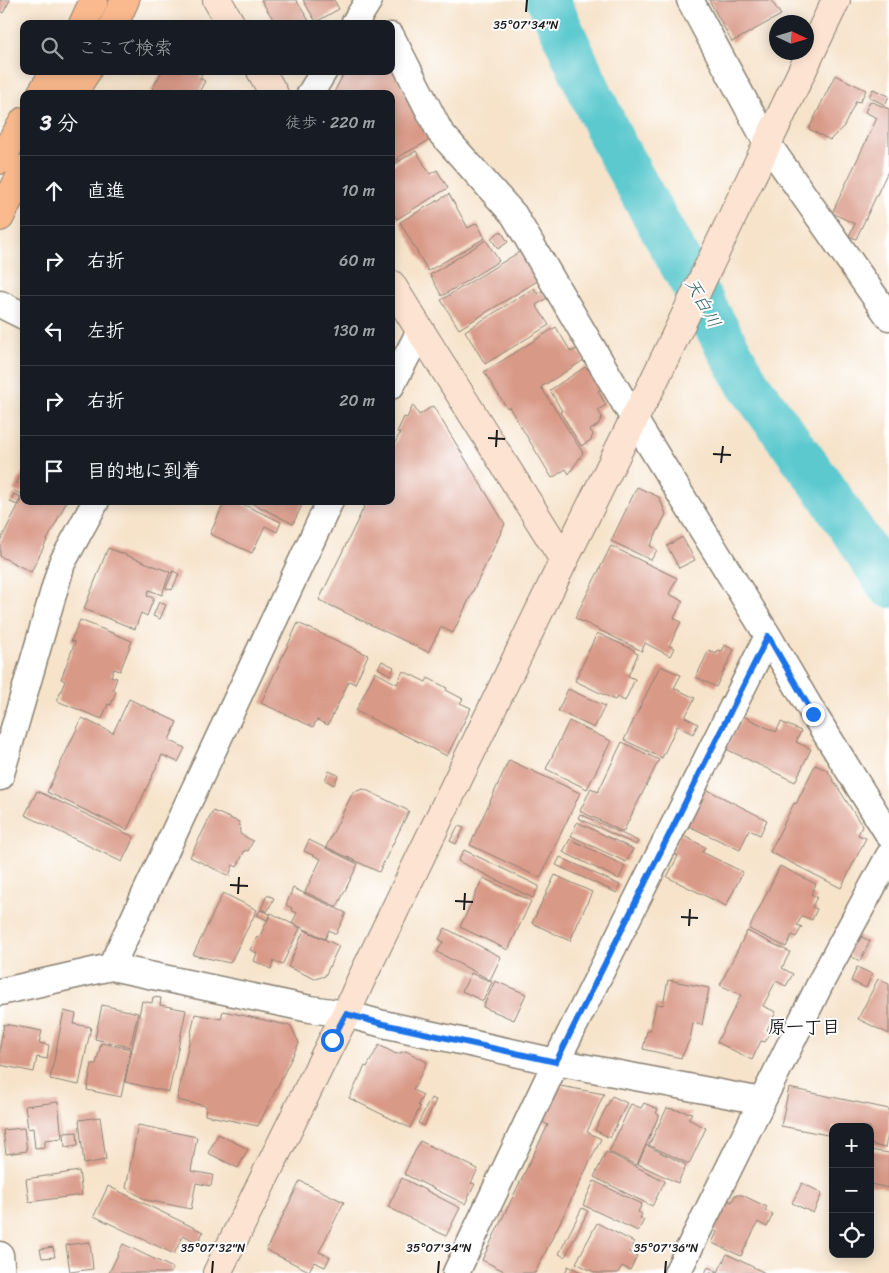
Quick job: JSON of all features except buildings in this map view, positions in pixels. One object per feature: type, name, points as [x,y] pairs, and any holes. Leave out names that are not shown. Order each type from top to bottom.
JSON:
[{"type":"main road","points":[[85,20],[94,0]]},
{"type":"main road","points":[[116,20],[125,0]]},
{"type":"main road","points":[[43,90],[53,75]]},
{"type":"main road","points":[[75,90],[84,75]]},
{"type":"main road","points":[[0,160],[20,128]]},
{"type":"main road","points":[[0,217],[20,177]]},
{"type":"street","points":[[217,0],[229,20]]},
{"type":"street","points":[[356,20],[369,0]]},
{"type":"street","points":[[374,0],[383,20]]},
{"type":"street","points":[[690,0],[764,149],[889,317]]},
{"type":"street","points":[[217,1273],[346,1014],[364,973],[564,560],[651,387],[836,0]]},
{"type":"street","points":[[395,44],[440,132],[514,215],[634,419],[768,636],[813,714],[889,835]]},
{"type":"street","points":[[263,75],[272,90]]},
{"type":"street","points":[[312,90],[322,75]]},
{"type":"street","points":[[395,290],[564,560]]},
{"type":"street","points":[[0,304],[20,314]]},
{"type":"street","points":[[395,378],[420,331]]},
{"type":"street","points":[[0,777],[62,563],[94,505]]},
{"type":"street","points":[[111,967],[328,505]]},
{"type":"street","points":[[456,1273],[556,1062],[768,636]]},
{"type":"street","points":[[677,1273],[823,978],[889,856]]},
{"type":"street","points":[[0,992],[111,967],[310,1009],[346,1014],[383,1024],[556,1062],[762,1102]]},
{"type":"street","points":[[0,1255],[2,1273]]},
{"type":"waterway","name":"天白川","points":[[548,0],[613,142],[748,384],[827,492],[889,586]]},
{"type":"district","name":"原一丁目","points":[[804,1027]]},
{"type":"route","points":[[332,1040],[346,1014],[383,1024],[556,1062],[768,636],[813,714]]}]
